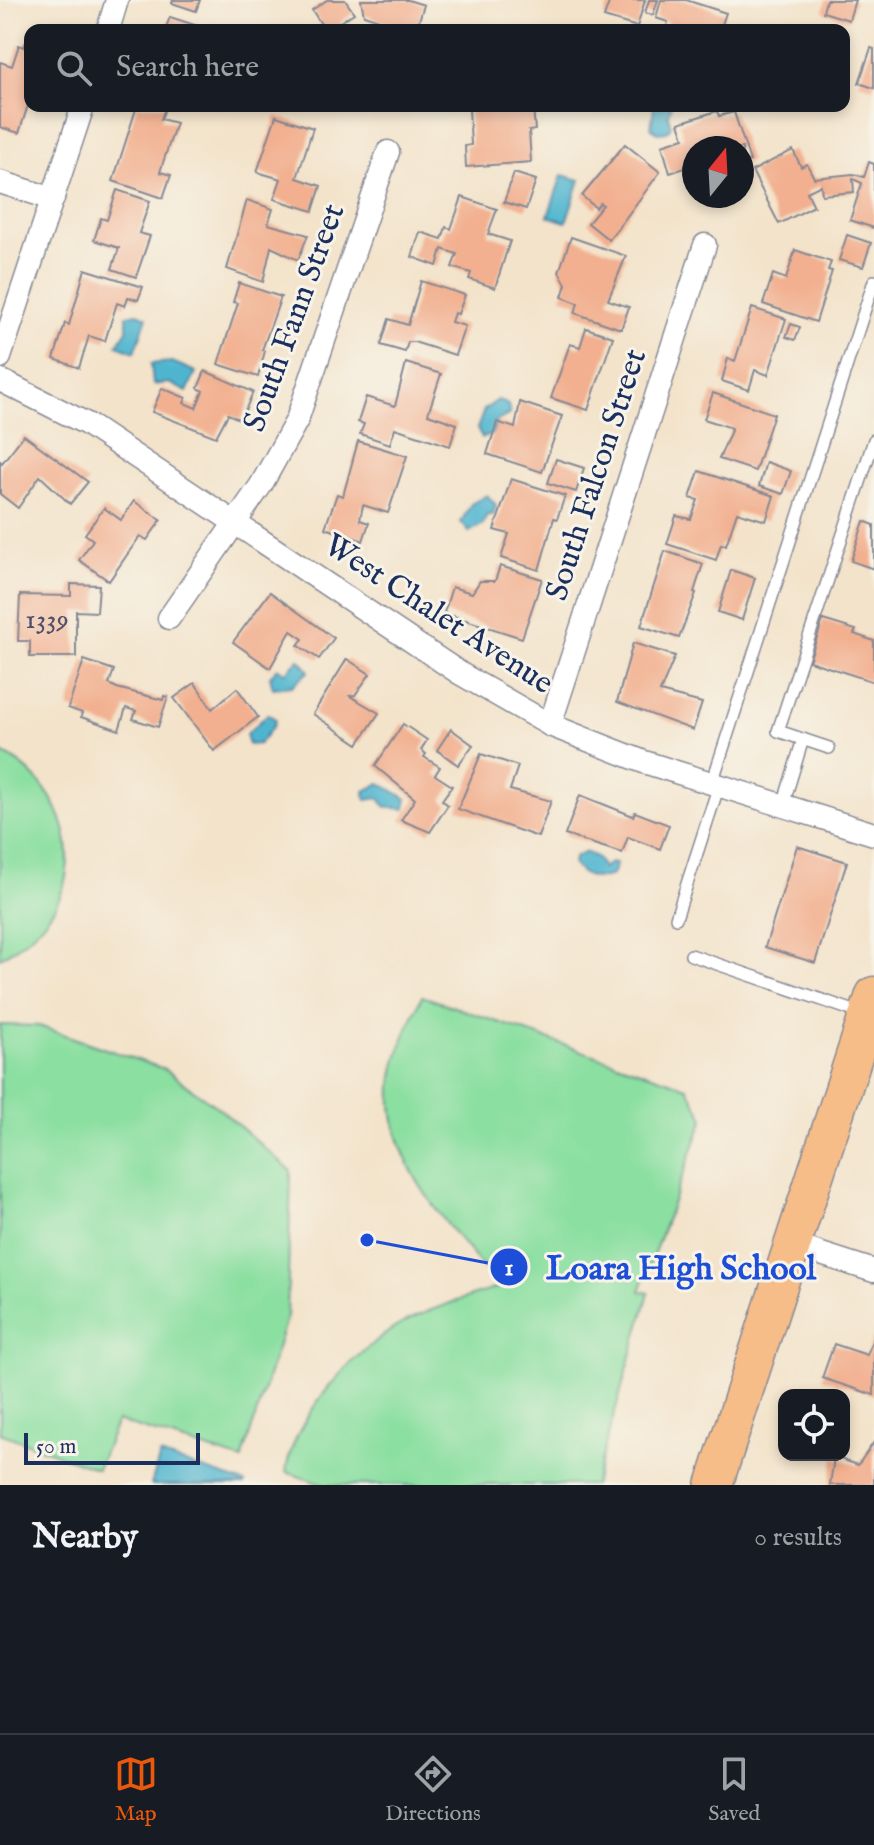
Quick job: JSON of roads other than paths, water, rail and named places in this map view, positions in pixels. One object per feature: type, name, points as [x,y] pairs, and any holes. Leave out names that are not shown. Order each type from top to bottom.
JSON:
[{"type":"main road","points":[[714,1485],[871,1005]]},
{"type":"street","points":[[110,24],[117,0]]},
{"type":"street","points":[[0,357],[81,112]]},
{"type":"street","name":"South Fann Street","points":[[169,618],[278,456],[306,401],[388,152]]},
{"type":"street","points":[[0,182],[53,199]]},
{"type":"street","name":"South Falcon Street","points":[[550,725],[705,245]]},
{"type":"street","name":"West Chalet Avenue","points":[[0,380],[87,424],[461,674],[550,725],[715,784],[874,834]]},
{"type":"street","points":[[793,1245],[874,1271]]},
{"type":"lane","points":[[676,918],[715,784],[874,281]]},
{"type":"lane","points":[[829,748],[778,731],[874,440]]},
{"type":"lane","points":[[783,805],[803,739]]},
{"type":"lane","points":[[691,955],[871,1005]]},
{"type":"water","points":[[653,112],[669,112],[671,126],[667,132],[658,133],[651,127]]},
{"type":"water","points":[[562,175],[580,180],[566,222],[548,216]]},
{"type":"water","points":[[138,313],[147,317],[135,352],[117,345],[127,330],[127,315]]},
{"type":"water","points":[[172,362],[196,372],[187,392],[169,383],[153,385],[151,364]]},
{"type":"water","points":[[498,400],[508,405],[510,414],[497,421],[491,435],[482,438],[477,429],[484,410]]},
{"type":"water","points":[[487,495],[496,505],[493,515],[487,515],[483,524],[469,532],[461,522],[471,504]]},
{"type":"water","points":[[299,659],[309,671],[292,686],[273,688],[270,676],[278,668],[286,672]]},
{"type":"water","points":[[268,714],[275,719],[274,725],[259,744],[249,745],[246,734]]},
{"type":"water","points":[[380,783],[407,799],[405,809],[386,807],[379,798],[366,800],[365,791]]},
{"type":"water","points":[[585,852],[596,857],[603,868],[610,863],[616,864],[612,875],[595,878],[581,872],[573,864],[574,858]]},
{"type":"water","points":[[160,1455],[245,1483],[245,1485],[151,1485]]},
{"type":"place","name":"Loara High School","points":[[367,1240]]}]
